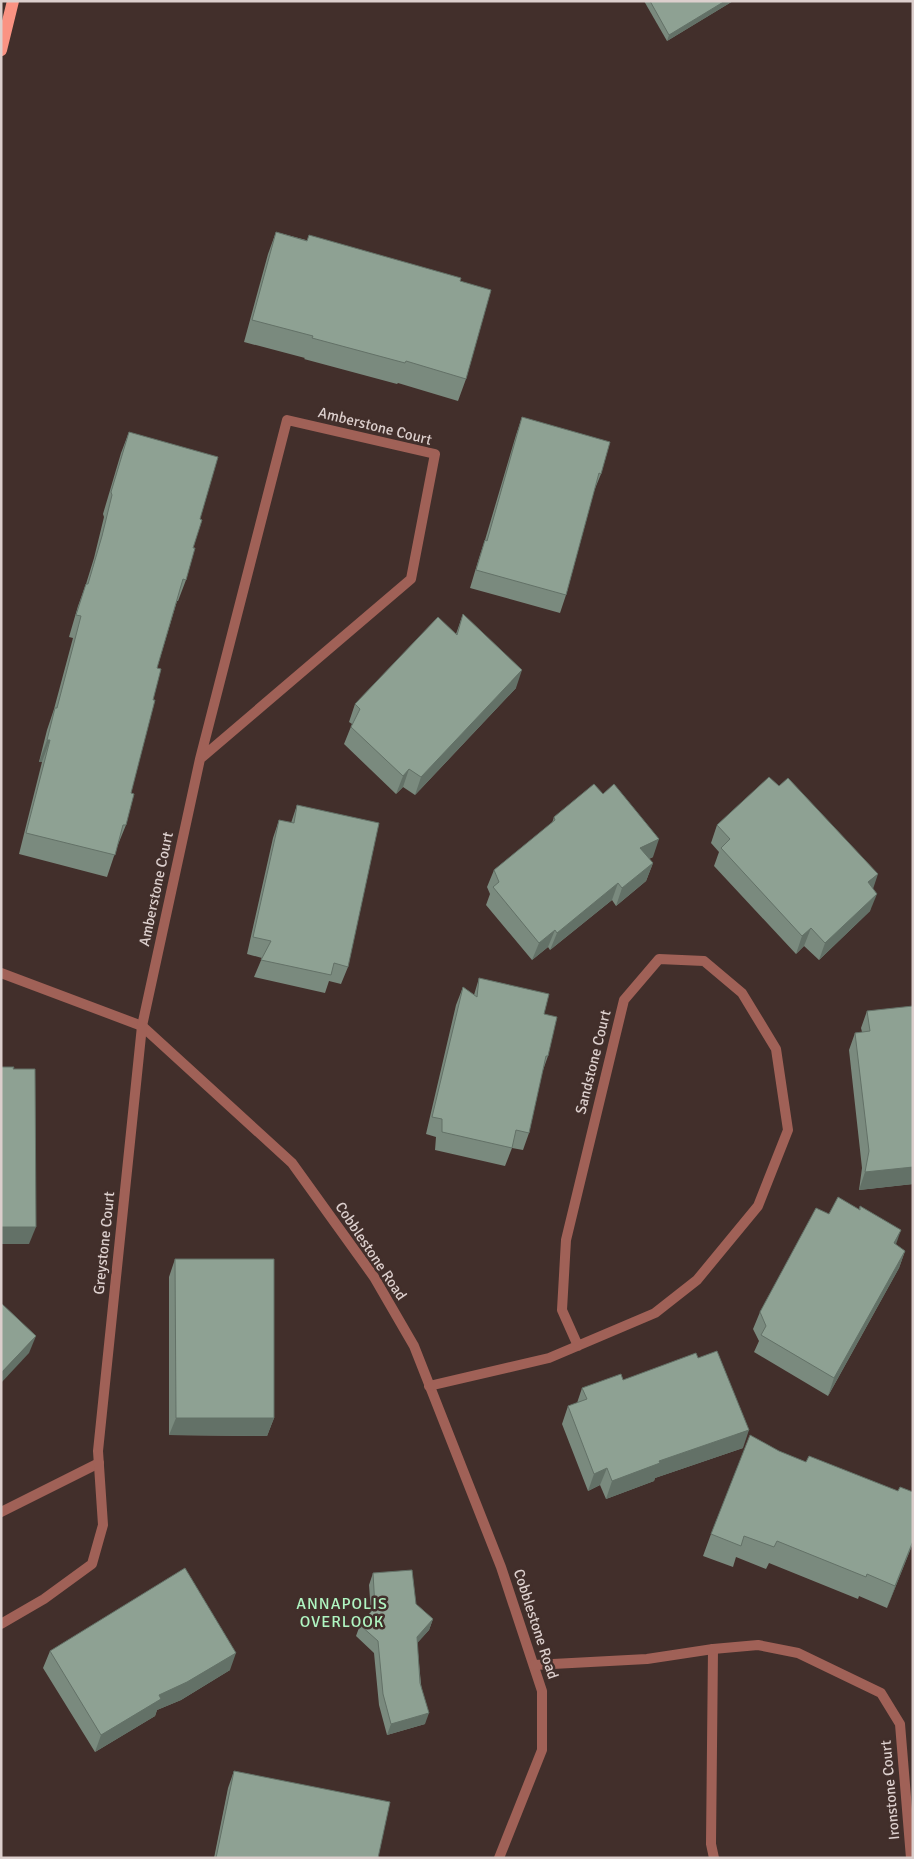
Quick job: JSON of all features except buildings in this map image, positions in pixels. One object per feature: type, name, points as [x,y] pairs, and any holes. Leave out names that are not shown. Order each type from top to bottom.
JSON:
[{"type":"main road","points":[[1,50],[13,1]]},
{"type":"street","name":"Amberstone Court","points":[[142,1026],[200,758],[287,420],[435,454],[411,579],[200,758]]},
{"type":"street","name":"Sandstone Court","points":[[429,1386],[549,1358],[578,1346],[655,1313],[697,1280],[758,1206],[788,1130],[776,1049],[742,993],[704,961],[659,959],[624,1000],[566,1240],[562,1310],[578,1346]]},
{"type":"street","name":"Cobblestone Road","points":[[1,973],[142,1026],[292,1163],[374,1277],[414,1346],[501,1568],[542,1691],[542,1750],[499,1858]]},
{"type":"street","name":"Greystone Court","points":[[1,1624],[44,1599],[92,1564],[102,1525],[98,1451],[142,1026]]},
{"type":"street","points":[[1,1512],[99,1463]]},
{"type":"street","name":"Ironstone Court","points":[[534,1665],[647,1659],[713,1649],[758,1645],[798,1653],[881,1693],[900,1724],[911,1858]]},
{"type":"street","points":[[713,1649],[712,1844],[714,1858]]},
{"type":"district","name":"ANNAPOLIS OVERLOOK","points":[[342,1612]]}]
